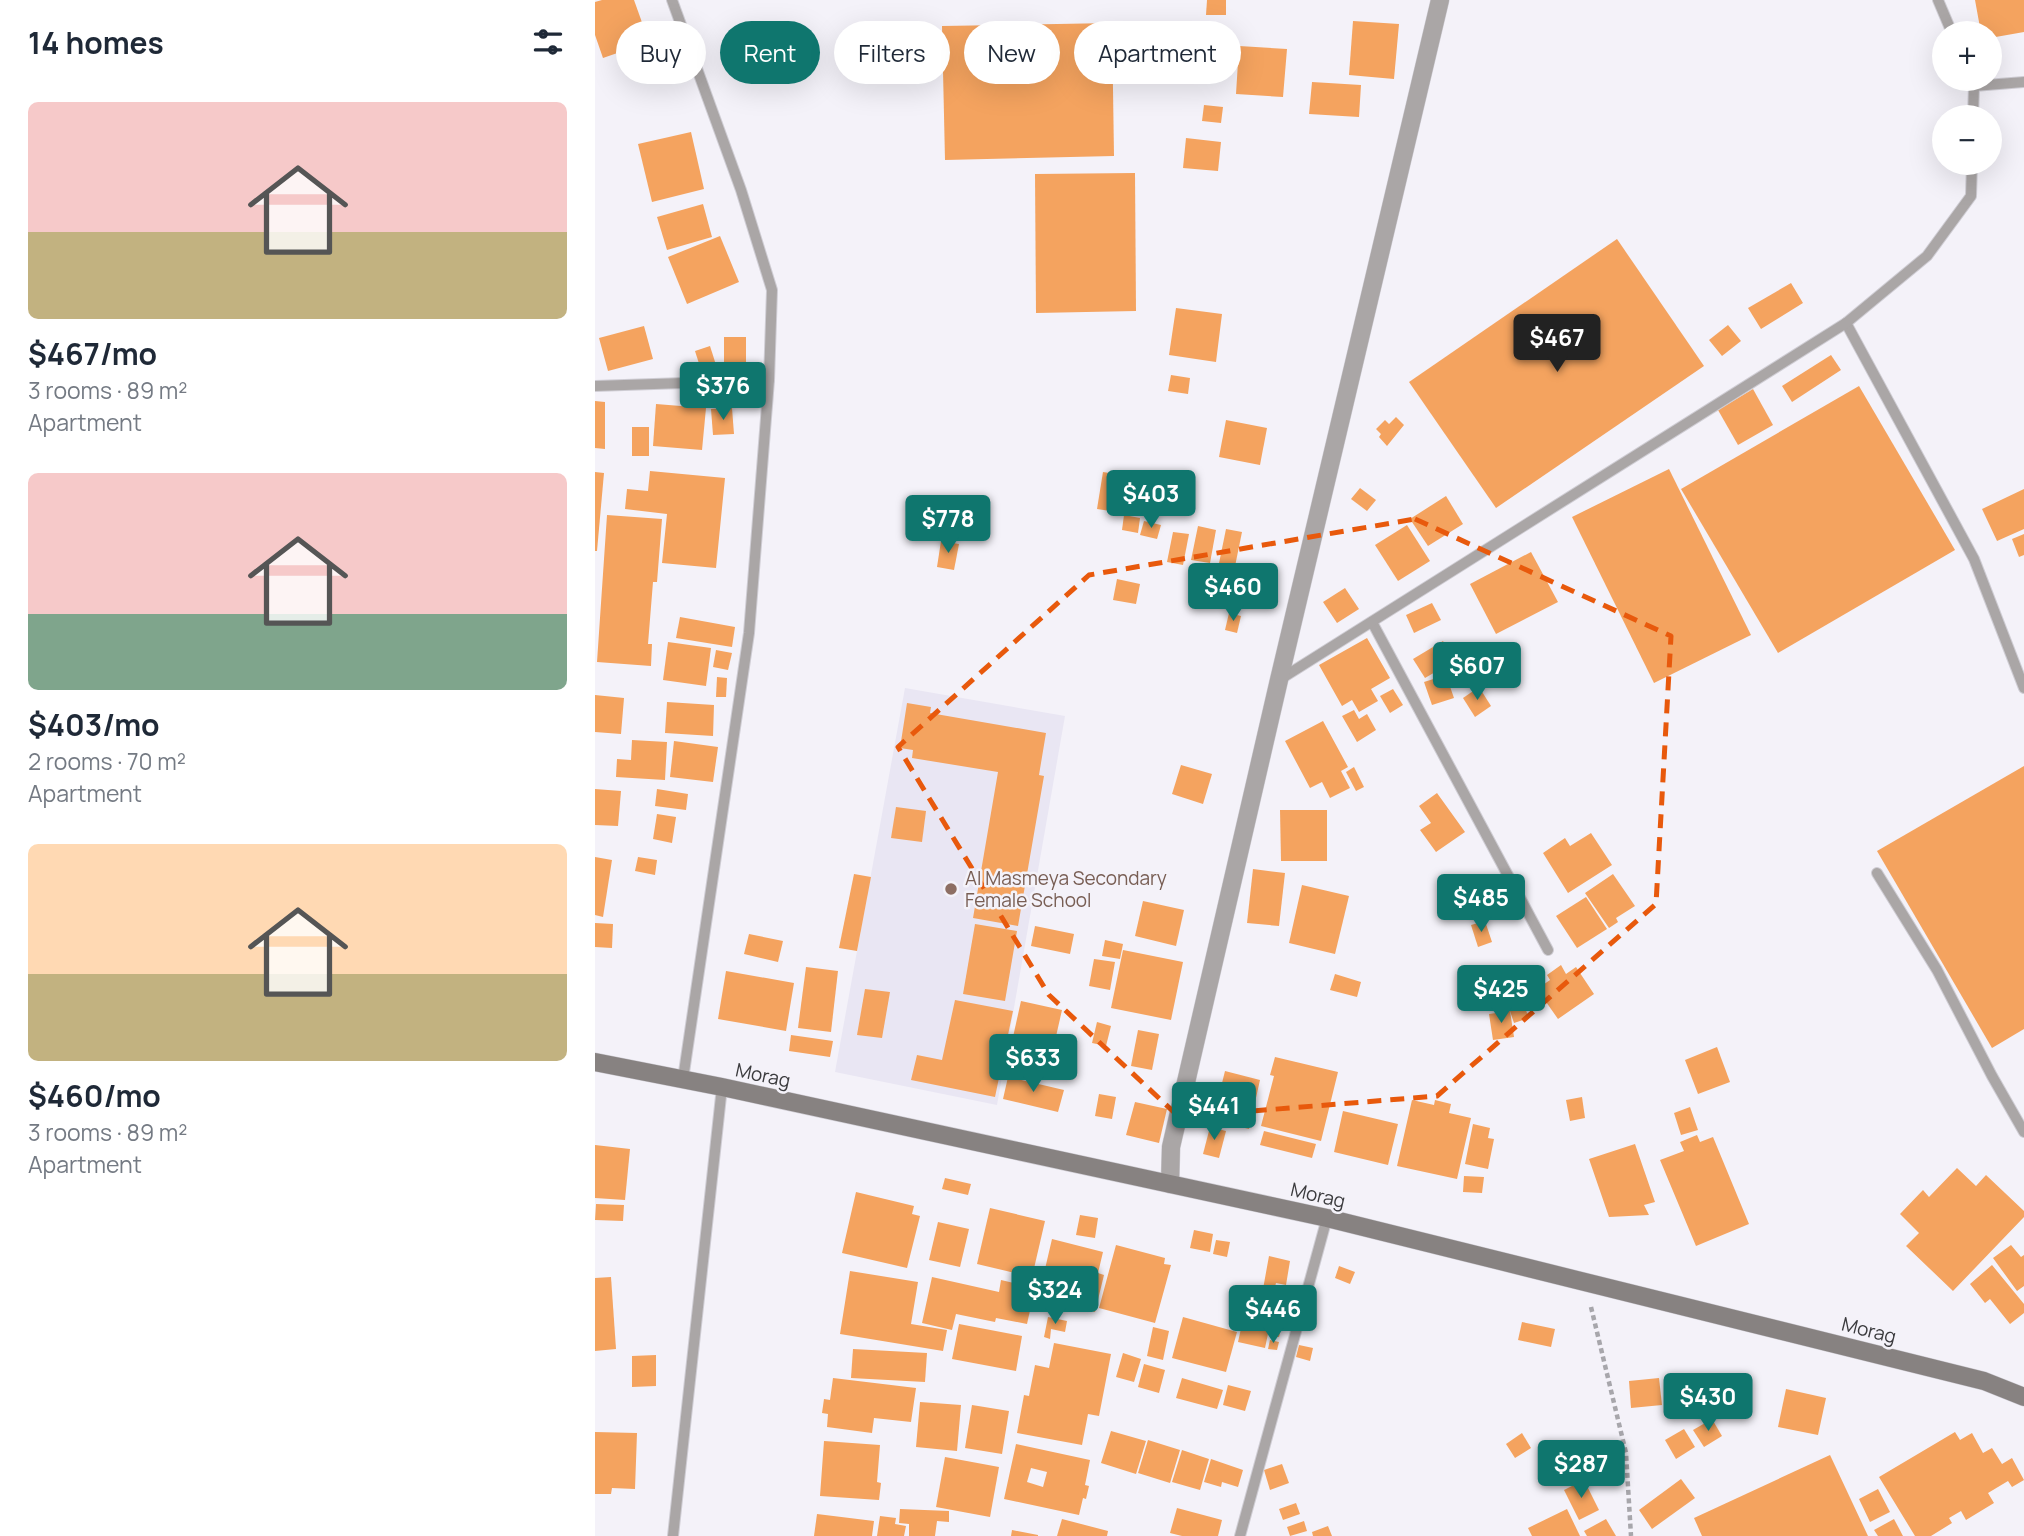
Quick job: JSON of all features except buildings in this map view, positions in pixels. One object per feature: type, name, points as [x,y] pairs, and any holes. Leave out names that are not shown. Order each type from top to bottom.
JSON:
[{"type":"main road","name":"Morag","points":[[595,1062],[1327,1218],[1984,1381],[2024,1397]]},
{"type":"street","points":[[1170,1184],[1171,1147],[1440,0]]},
{"type":"lane","points":[[672,0],[741,190],[772,290],[769,380],[749,633],[683,1079]]},
{"type":"lane","points":[[1938,0],[1947,21]]},
{"type":"lane","points":[[2002,82],[2024,82]]},
{"type":"lane","points":[[1279,680],[1846,323],[1927,256],[1971,196],[1972,175]]},
{"type":"lane","points":[[1846,323],[1974,559],[2024,688]]},
{"type":"lane","points":[[595,386],[769,380]]},
{"type":"lane","points":[[1372,622],[1548,950]]},
{"type":"lane","points":[[1878,873],[1937,970],[1991,1076],[2024,1132]]},
{"type":"lane","points":[[673,1536],[722,1087]]},
{"type":"lane","points":[[1240,1536],[1327,1218]]},
{"type":"path","points":[[1585,1282],[1626,1453],[1631,1536]]},
{"type":"highlighted area","points":[[1415,519],[1671,636],[1656,904],[1437,1096],[1179,1117],[1049,995],[898,747],[1089,575]]},
{"type":"shaded area","name":"Al Masmeya Secondary Female School","points":[[905,688],[1065,716],[997,1105],[835,1072]]},
{"type":"place","name":"Al Masmeya Secondary Female School","points":[[951,889]]}]
